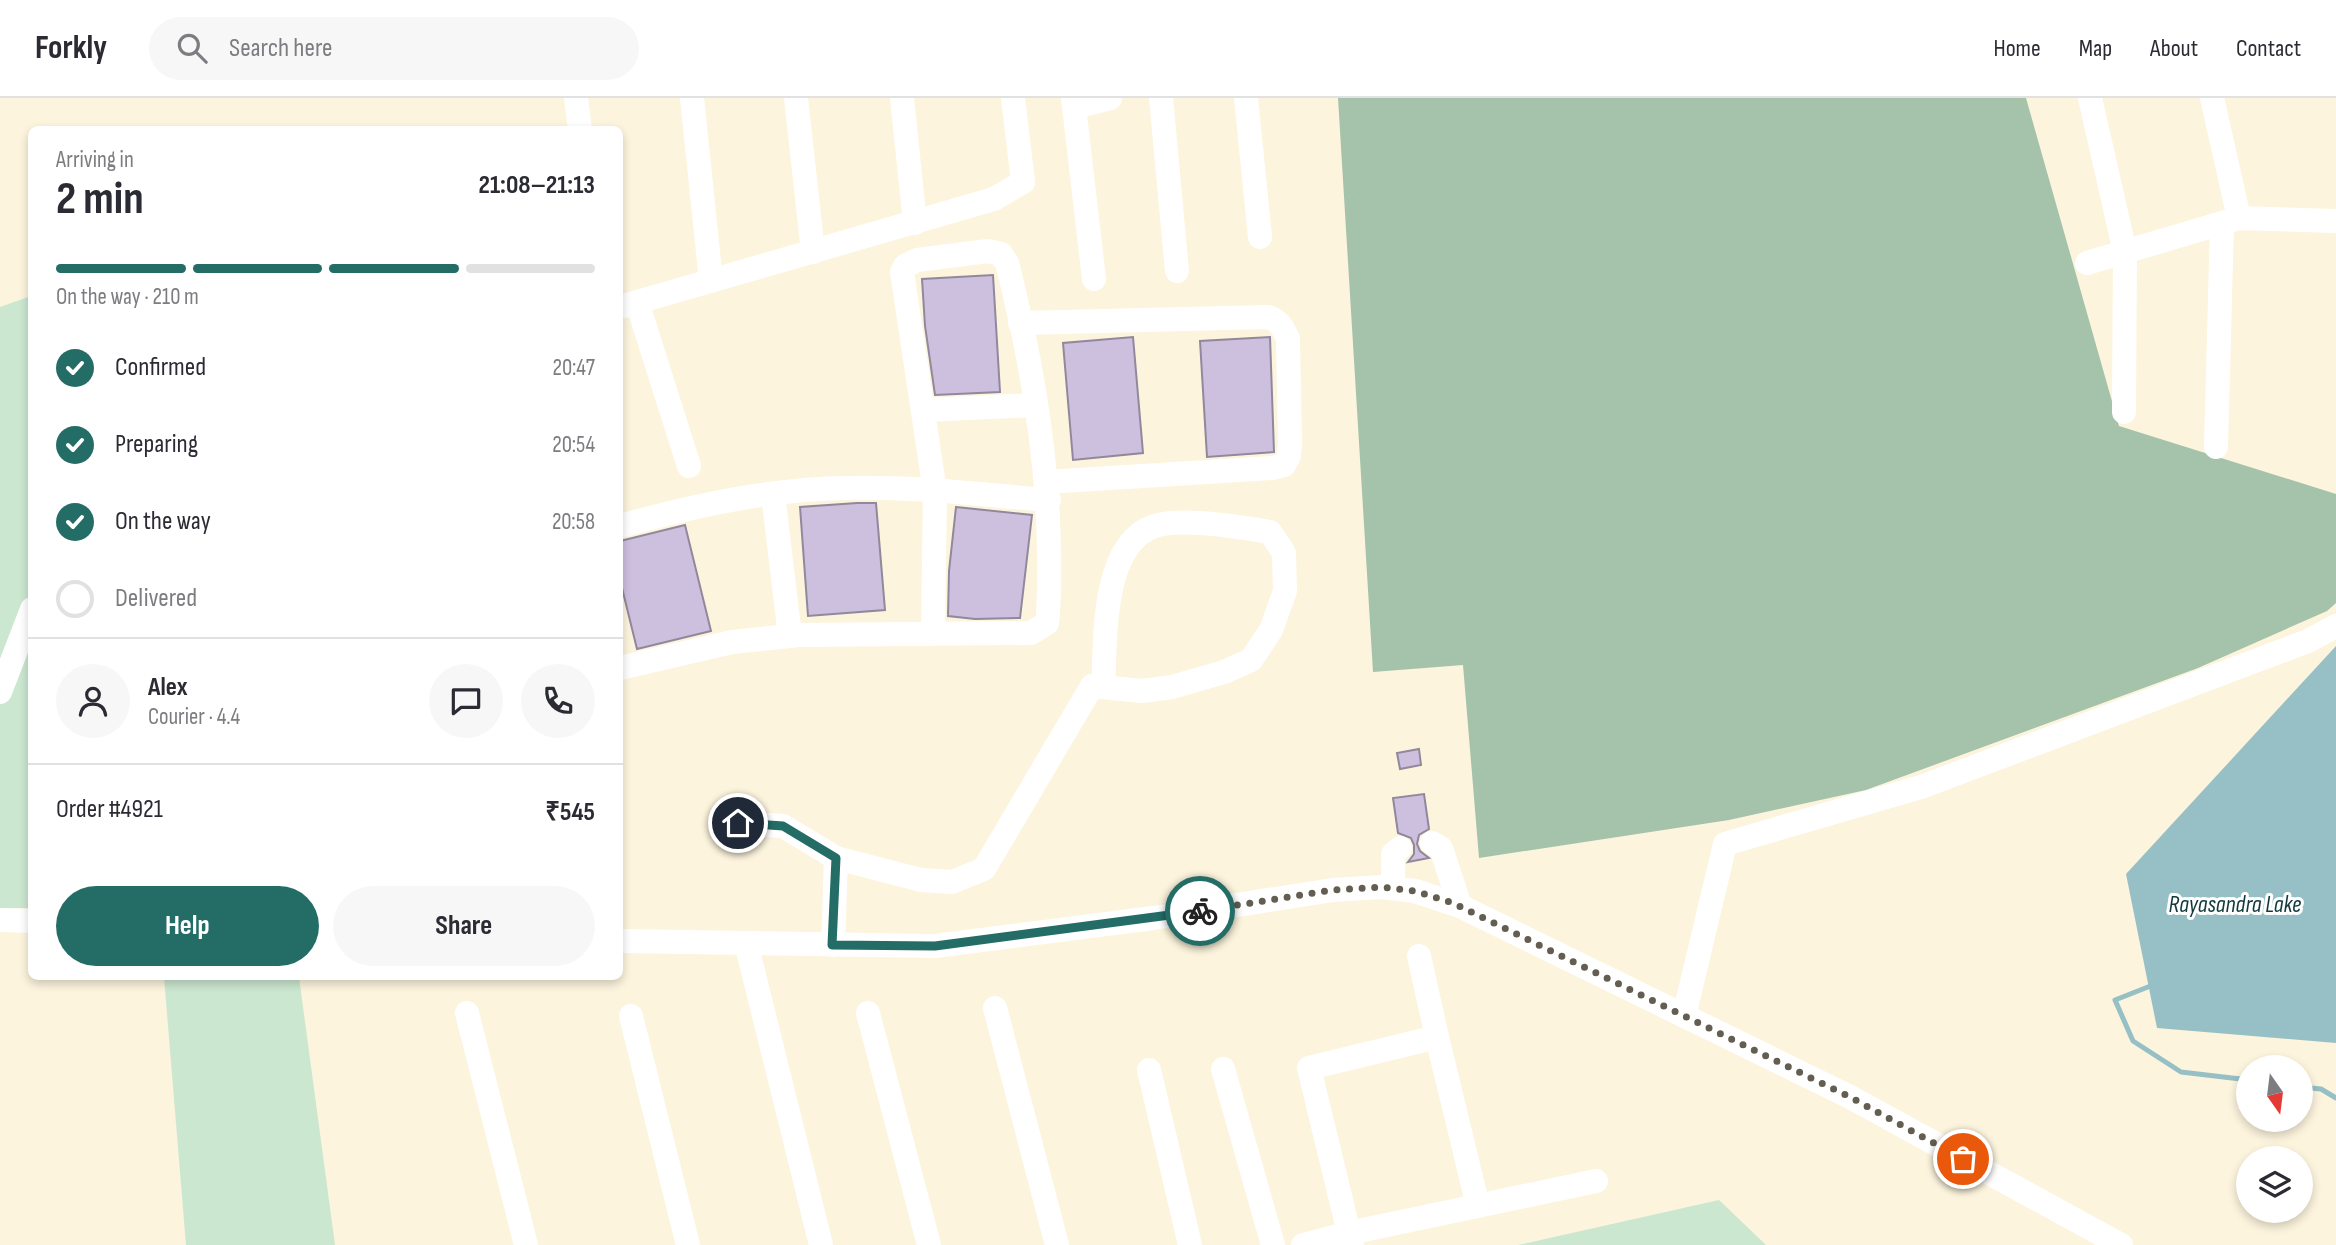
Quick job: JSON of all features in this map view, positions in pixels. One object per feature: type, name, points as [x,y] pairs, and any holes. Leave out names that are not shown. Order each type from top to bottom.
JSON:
[{"type":"street","points":[[576,98],[580,126]]},
{"type":"street","points":[[692,98],[712,281]]},
{"type":"street","points":[[796,98],[813,252]]},
{"type":"street","points":[[902,98],[915,223]]},
{"type":"street","points":[[689,466],[628,305],[994,199],[1023,182],[1013,98]]},
{"type":"street","points":[[1094,279],[1074,102],[1110,98]]},
{"type":"street","points":[[1161,98],[1177,271]]},
{"type":"street","points":[[1246,98],[1259,237]]},
{"type":"street","points":[[2090,98],[2125,252],[2124,412]]},
{"type":"street","points":[[2212,98],[2231,221],[2216,447]]},
{"type":"street","points":[[2087,263],[2231,221],[2336,221]]},
{"type":"street","points":[[623,667],[732,642],[790,636],[1031,633],[1047,623],[1050,603],[1047,491],[1036,405],[1007,262],[1001,254],[988,251],[917,260],[905,266],[902,280],[935,492],[933,633]]},
{"type":"street","points":[[623,525],[708,505],[773,494],[847,488],[935,492],[1047,491],[1272,468],[1284,465],[1289,456],[1288,340],[1276,320],[1268,317],[1020,323]]},
{"type":"street","points":[[923,410],[1036,405]]},
{"type":"street","points":[[773,494],[790,636]]},
{"type":"street","points":[[738,823],[783,826],[836,858],[921,880],[953,882],[984,869],[1091,686],[1142,691],[1172,687],[1224,672],[1251,660],[1271,630],[1285,592],[1284,553],[1270,532],[1201,524],[1162,524],[1130,542],[1118,561],[1107,617],[1103,687]]},
{"type":"street","points":[[0,692],[28,619]]},
{"type":"street","points":[[1684,1016],[1726,844],[1921,787],[2308,641],[2336,626]]},
{"type":"street","points":[[1432,843],[1441,848],[1460,906]]},
{"type":"street","points":[[1394,888],[1394,854],[1401,848]]},
{"type":"street","points":[[832,945],[836,858]]},
{"type":"street","points":[[623,941],[935,946],[1153,918],[1333,890],[1382,887],[1415,891],[1460,906],[1850,1097],[2121,1245]]},
{"type":"street","points":[[0,920],[28,921]]},
{"type":"street","points":[[746,943],[821,1245]]},
{"type":"street","points":[[1419,956],[1478,1206]]},
{"type":"street","points":[[995,1007],[1057,1245]]},
{"type":"street","points":[[467,1013],[526,1245]]},
{"type":"street","points":[[868,1013],[929,1245]]},
{"type":"street","points":[[631,1016],[688,1245]]},
{"type":"street","points":[[1351,1239],[1309,1069],[1437,1037]]},
{"type":"street","points":[[1223,1069],[1273,1245]]},
{"type":"street","points":[[1149,1070],[1190,1245]]},
{"type":"street","points":[[1303,1245],[1351,1239],[1478,1206],[1596,1181]]},
{"type":"green space","points":[[1338,98],[2026,98],[2119,426],[2336,494],[2336,603],[2327,611],[2198,668],[1866,790],[1729,820],[1479,858],[1463,665],[1373,672]]},
{"type":"green space","points":[[28,297],[28,908],[0,908],[0,307]]},
{"type":"green space","points":[[164,980],[299,980],[335,1245],[186,1245]]},
{"type":"green space","points":[[1719,1200],[1766,1245],[1518,1245]]},
{"type":"water","name":"Rayasandra Lake","points":[[2336,646],[2336,1043],[2157,1028],[2126,874]]},
{"type":"building","points":[[993,275],[1000,392],[935,395],[925,326],[922,279]]},
{"type":"building","points":[[1133,337],[1143,453],[1073,460],[1063,343]]},
{"type":"building","points":[[1270,337],[1274,452],[1207,457],[1200,341]]},
{"type":"building","points":[[876,503],[885,610],[808,616],[800,507]]},
{"type":"building","points":[[956,507],[1032,515],[1020,618],[975,619],[948,616],[949,571]]},
{"type":"building","points":[[685,525],[711,631],[637,649],[623,592],[623,540]]},
{"type":"building","points":[[1419,749],[1421,765],[1400,769],[1397,753]]},
{"type":"building","points":[[1424,794],[1429,829],[1419,835],[1417,844],[1420,851],[1429,858],[1408,862],[1414,854],[1414,845],[1411,838],[1398,833],[1393,798]]},
{"type":"waterway","points":[[2153,985],[2115,1000],[2133,1041],[2181,1072],[2236,1078]]},
{"type":"waterway","points":[[2314,1088],[2321,1089],[2336,1098]]},
{"type":"way so far","points":[[1200,911],[1333,890],[1382,887],[1415,891],[1453,903],[1850,1097],[1963,1159]]},
{"type":"route","points":[[738,823],[783,826],[836,858],[832,945],[935,946],[1200,911]]}]
